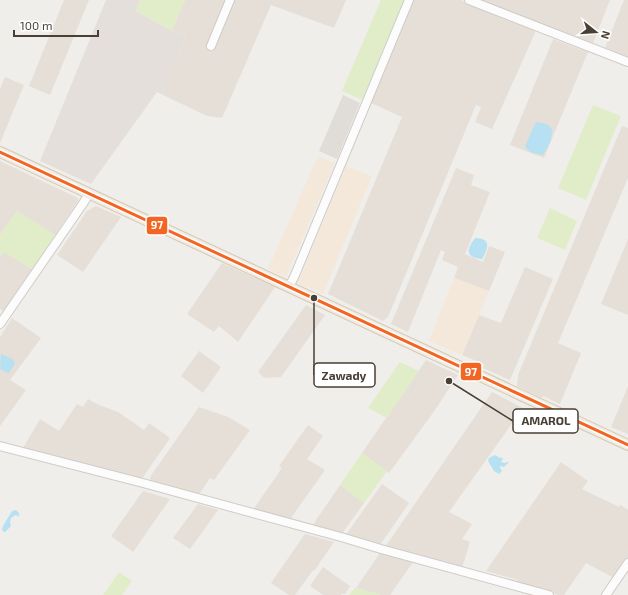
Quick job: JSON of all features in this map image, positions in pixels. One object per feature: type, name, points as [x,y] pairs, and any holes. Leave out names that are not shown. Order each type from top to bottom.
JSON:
[{"type":"main road","points":[[0,152],[628,445]]},
{"type":"street","points":[[211,46],[230,0]]},
{"type":"street","points":[[289,287],[408,0]]},
{"type":"street","points":[[469,0],[628,62]]},
{"type":"street","points":[[0,324],[89,194]]},
{"type":"street","points":[[0,446],[143,483],[549,595]]},
{"type":"street","points":[[606,595],[628,563]]},
{"type":"shaded area","points":[[64,0],[89,0],[50,95],[29,86]]},
{"type":"shaded area","points":[[106,0],[140,0],[136,11],[172,31],[186,35],[163,95],[157,92],[91,184],[40,161]]},
{"type":"shaded area","points":[[185,0],[227,0],[212,49],[214,49],[234,0],[346,0],[334,28],[271,5],[222,118],[207,116],[163,95],[186,35],[172,31]]},
{"type":"shaded area","points":[[413,0],[461,0],[534,29],[535,33],[492,129],[475,122],[481,107],[476,105],[388,317],[383,321],[328,294],[402,117],[371,103]]},
{"type":"shaded area","points":[[480,0],[610,0],[593,43]]},
{"type":"shaded area","points":[[624,0],[628,0],[628,59],[605,48]]},
{"type":"shaded area","points":[[553,39],[588,52],[544,158],[510,145]]},
{"type":"shaded area","points":[[5,77],[24,85],[0,143],[0,89]]},
{"type":"shaded area","points":[[343,95],[360,103],[337,159],[319,151]]},
{"type":"shaded area","points":[[622,126],[628,128],[628,178],[558,343],[581,353],[560,404],[543,396],[542,398],[517,386],[518,375]]},
{"type":"shaded area","points":[[318,156],[335,163],[286,277],[268,269]]},
{"type":"shaded area","points":[[0,161],[78,198],[78,201],[55,235],[17,211],[0,235]]},
{"type":"shaded area","points":[[346,166],[372,176],[323,294],[298,283]]},
{"type":"shaded area","points":[[456,168],[474,175],[471,185],[490,192],[465,254],[483,262],[489,246],[505,252],[489,291],[454,278],[458,267],[442,260],[445,252],[441,250],[408,332],[391,324]]},
{"type":"shaded area","points":[[96,206],[121,217],[83,272],[57,255],[87,211]]},
{"type":"shaded area","points":[[628,239],[628,315],[601,304]]},
{"type":"shaded area","points":[[4,252],[32,269],[3,311],[0,309],[0,257]]},
{"type":"shaded area","points":[[222,263],[275,287],[238,342],[219,326],[214,332],[187,314]]},
{"type":"shaded area","points":[[525,267],[553,279],[510,380],[483,368],[484,364],[462,355],[479,315],[501,323]]},
{"type":"shaded area","points":[[454,278],[489,291],[462,355],[429,341]]},
{"type":"shaded area","points":[[306,305],[325,315],[281,377],[264,378],[258,372]]},
{"type":"shaded area","points":[[12,318],[41,338],[10,380],[26,390],[0,426],[0,337]]},
{"type":"shaded area","points":[[199,351],[221,367],[203,393],[181,376]]},
{"type":"shaded area","points":[[426,360],[458,375],[435,410],[389,473],[362,453]]},
{"type":"shaded area","points":[[628,386],[628,434],[611,427]]},
{"type":"shaded area","points":[[492,392],[523,408],[449,512],[472,524],[462,539],[470,542],[462,568],[385,547]]},
{"type":"shaded area","points":[[88,399],[118,412],[144,430],[149,423],[170,438],[141,480],[22,450],[40,419],[59,431],[77,404],[83,407]]},
{"type":"shaded area","points":[[199,407],[228,417],[250,430],[214,480],[210,478],[198,496],[151,483],[150,477]]},
{"type":"shaded area","points":[[308,425],[323,436],[307,459],[325,470],[291,518],[270,513],[268,515],[252,511],[282,468],[279,466]]},
{"type":"shaded area","points":[[561,462],[588,481],[582,489],[619,507],[620,505],[628,510],[628,558],[614,578],[586,563],[564,595],[559,595],[516,583],[518,580],[486,571]]},
{"type":"shaded area","points":[[382,484],[409,503],[380,545],[345,536]]},
{"type":"shaded area","points":[[340,485],[364,503],[341,535],[312,526]]},
{"type":"shaded area","points":[[143,491],[170,499],[133,552],[111,536]]},
{"type":"shaded area","points":[[198,504],[218,510],[190,549],[173,538]]},
{"type":"shaded area","points":[[305,534],[334,542],[295,595],[289,595],[271,583]]},
{"type":"shaded area","points":[[380,553],[413,562],[390,595],[381,595],[356,588]]},
{"type":"shaded area","points":[[323,567],[350,586],[345,594],[323,595],[310,586]]},
{"type":"green space","points":[[140,0],[185,0],[172,31],[136,11]]},
{"type":"green space","points":[[381,0],[404,0],[362,100],[342,91]]},
{"type":"green space","points":[[593,105],[621,116],[586,200],[558,188]]},
{"type":"green space","points":[[550,208],[577,221],[565,250],[537,238]]},
{"type":"green space","points":[[17,211],[55,235],[32,269],[4,252],[0,257],[0,235]]},
{"type":"green space","points":[[400,362],[419,371],[387,418],[368,408]]},
{"type":"green space","points":[[362,453],[387,471],[364,503],[340,485]]},
{"type":"green space","points":[[119,572],[132,581],[122,595],[103,595]]},
{"type":"green space","points":[[356,588],[381,595],[349,595]]},
{"type":"water","points":[[537,122],[550,126],[552,130],[551,138],[543,155],[530,152],[525,146]]},
{"type":"water","points":[[475,238],[484,240],[487,245],[486,252],[482,259],[472,257],[469,252],[470,246]]},
{"type":"water","points":[[1,354],[12,359],[15,363],[9,373],[0,369]]},
{"type":"water","points":[[495,455],[503,459],[501,462],[509,462],[504,467],[500,466],[502,471],[499,474],[494,471],[488,461],[489,458]]},
{"type":"water","points":[[16,510],[19,513],[19,517],[16,515],[11,518],[11,526],[4,532],[2,530],[3,526],[12,511]]},
{"type":"transit line","name":"97","points":[[0,152],[628,445]]},
{"type":"place","name":"Zawady","points":[[314,298]]},
{"type":"place","name":"AMAROL","points":[[449,381]]}]
